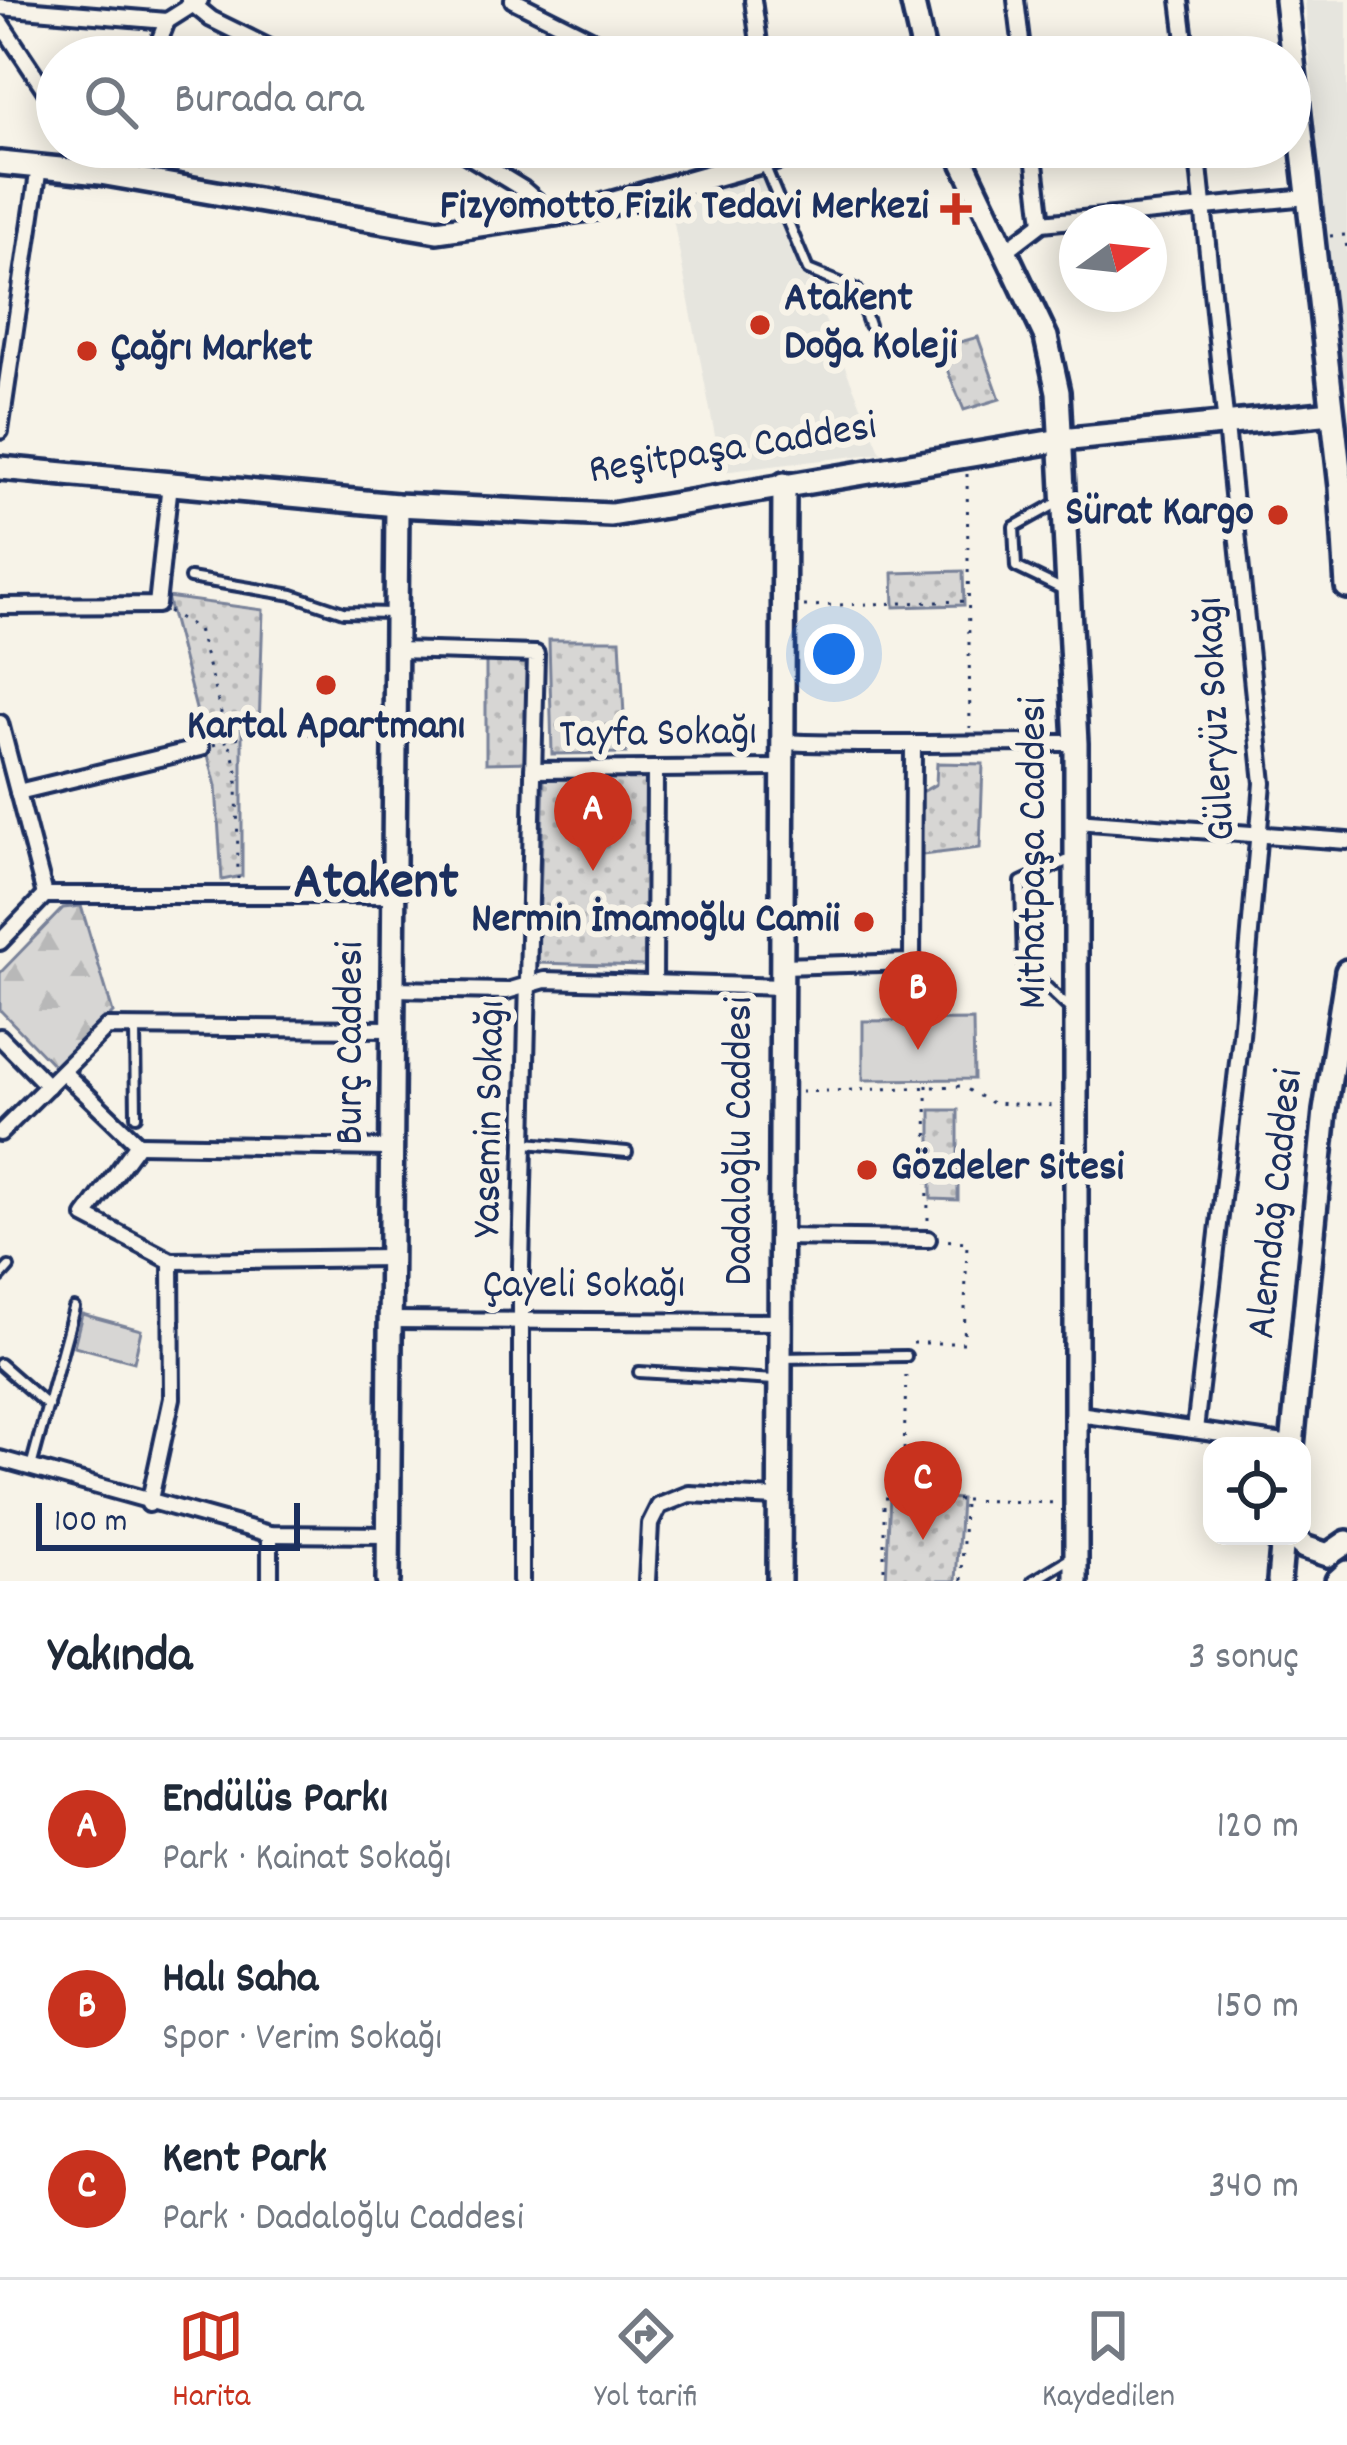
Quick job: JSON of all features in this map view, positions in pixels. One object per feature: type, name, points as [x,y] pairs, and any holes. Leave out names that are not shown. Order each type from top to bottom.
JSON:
[{"type":"street","points":[[513,0],[585,36]]},
{"type":"street","points":[[753,0],[758,36]]},
{"type":"street","points":[[912,0],[920,36]]},
{"type":"street","points":[[1016,0],[1020,36]]},
{"type":"street","points":[[1180,0],[1184,36]]},
{"type":"street","points":[[1286,0],[1290,36]]},
{"type":"street","points":[[162,36],[167,21],[193,1],[252,36]]},
{"type":"street","points":[[0,7],[167,21]]},
{"type":"street","points":[[0,22],[36,76]]},
{"type":"street","points":[[0,163],[36,166]]},
{"type":"street","points":[[0,431],[39,168]]},
{"type":"street","points":[[56,168],[437,231],[596,208],[724,168]]},
{"type":"street","points":[[97,168],[100,173]]},
{"type":"street","points":[[100,173],[103,168]]},
{"type":"street","points":[[488,168],[552,214]]},
{"type":"street","name":"Mithatpaşa Caddesi","points":[[966,168],[1046,337],[1066,498],[1076,743],[1076,1581]]},
{"type":"street","points":[[1036,168],[1042,223]]},
{"type":"street","name":"Güleryüz Sokağı","points":[[1195,1430],[1263,783],[1200,168]]},
{"type":"street","points":[[1304,168],[1347,587]]},
{"type":"street","points":[[1004,251],[1042,223],[1307,197]]},
{"type":"street","name":"Reşitpaşa Caddesi","points":[[0,468],[397,505],[611,515],[1061,440],[1332,413]]},
{"type":"street","points":[[0,606],[158,605],[170,483]]},
{"type":"street","name":"Dadaloğlu Caddesi","points":[[778,1581],[784,484]]},
{"type":"street","name":"Burç Caddesi","points":[[388,1581],[397,505]]},
{"type":"street","name":"Yasemin Sokağı","points":[[397,650],[536,654],[521,1581]]},
{"type":"street","points":[[0,723],[3,752],[45,895]]},
{"type":"street","points":[[783,742],[913,748],[970,742],[1076,743]]},
{"type":"street","points":[[18,792],[201,748]]},
{"type":"street","points":[[392,989],[507,991],[545,980],[654,983],[912,962],[913,748]]},
{"type":"street","name":"Tayfa Sokağı","points":[[533,770],[783,767]]},
{"type":"street","points":[[654,983],[655,770]]},
{"type":"street","points":[[1076,821],[1347,841]]},
{"type":"street","points":[[0,942],[45,895],[393,896]]},
{"type":"street","name":"Alemdağ Caddesi","points":[[1293,1437],[1325,1111],[1347,971]]},
{"type":"street","points":[[0,1133],[107,1027],[391,1029]]},
{"type":"street","points":[[0,1037],[48,1086]]},
{"type":"street","points":[[63,1072],[138,1144],[391,1148]]},
{"type":"street","points":[[138,1144],[85,1216],[171,1261],[389,1258]]},
{"type":"street","points":[[780,1238],[928,1240]]},
{"type":"street","points":[[149,1504],[172,1398],[171,1261]]},
{"type":"street","name":"Çayeli Sokağı","points":[[388,1320],[780,1322]]},
{"type":"street","points":[[1078,1414],[1240,1437]]},
{"type":"street","points":[[0,1459],[269,1534],[388,1535]]},
{"type":"street","points":[[647,1581],[650,1524],[659,1506],[689,1494],[779,1498]]},
{"type":"street","points":[[269,1534],[270,1581]]},
{"type":"street","points":[[1301,1545],[1328,1555],[1347,1543]]},
{"type":"street","points":[[1279,1581],[1286,1545]]},
{"type":"street","points":[[1337,1581],[1347,1572]]},
{"type":"lane","points":[[779,168],[808,270],[857,290],[868,325]]},
{"type":"lane","points":[[1066,498],[1013,527],[1016,567],[1072,594]]},
{"type":"lane","points":[[190,578],[293,595],[343,612],[397,613]]},
{"type":"lane","points":[[1076,856],[1022,882],[1022,965],[1076,1013]]},
{"type":"lane","points":[[134,1027],[136,1116]]},
{"type":"lane","points":[[526,1143],[627,1152]]},
{"type":"lane","points":[[0,1276],[9,1268]]},
{"type":"lane","points":[[31,1468],[74,1308]]},
{"type":"lane","points":[[639,1372],[780,1369],[907,1356]]},
{"type":"lane","points":[[0,1364],[48,1406]]},
{"type":"lane","points":[[1033,1581],[1077,1554]]},
{"type":"path","points":[[967,455],[970,742]]},
{"type":"path","points":[[784,606],[969,601]]},
{"type":"path","points":[[158,605],[198,629],[232,740],[237,771],[238,893]]},
{"type":"path","points":[[201,748],[256,732],[395,736]]},
{"type":"path","points":[[903,1498],[908,1343],[964,1343],[968,1241],[928,1240],[927,1085]]},
{"type":"path","points":[[781,1093],[961,1086],[992,1103],[1076,1107]]},
{"type":"path","points":[[884,1581],[884,1498],[1078,1503]]},
{"type":"path","points":[[962,1581],[964,1500]]},
{"type":"shaded area","points":[[1305,0],[1347,0],[1347,386],[1338,387],[1311,36]]},
{"type":"shaded area","name":"Atakent Doğa Koleji","points":[[762,170],[881,453],[722,472],[669,198]]},
{"type":"green space","points":[[978,337],[1000,399],[964,410],[938,348]]},
{"type":"green space","points":[[963,571],[964,605],[894,607],[893,573]]},
{"type":"green space","points":[[167,597],[263,610],[259,728],[242,728],[242,876],[222,880],[216,786]]},
{"type":"green space","points":[[549,640],[620,640],[626,753],[552,754]]},
{"type":"green space","points":[[486,652],[535,658],[534,762],[486,763]]},
{"type":"green space","points":[[937,763],[983,764],[980,848],[914,856],[917,795],[936,784]]},
{"type":"green space","points":[[646,777],[645,966],[538,963],[544,779]]},
{"type":"green space","points":[[81,906],[113,1013],[55,1067],[0,1010],[0,973],[63,908]]},
{"type":"green space","points":[[973,1020],[974,1079],[863,1080],[863,1021]]},
{"type":"green space","points":[[931,1110],[958,1110],[958,1200],[931,1199]]},
{"type":"green space","points":[[82,1314],[141,1330],[134,1362],[74,1346]]},
{"type":"green space","points":[[890,1495],[961,1499],[956,1581],[886,1581]]},
{"type":"place","name":"Fizyomotto Fizik Tedavi Merkezi","points":[[956,209]]},
{"type":"place","name":"Atakent Doğa Koleji","points":[[760,325]]},
{"type":"place","name":"Çağrı Market","points":[[87,351]]},
{"type":"place","name":"Sürat Kargo","points":[[1278,515]]},
{"type":"place","name":"Kartal Apartmanı","points":[[326,685]]},
{"type":"place","name":"Endülüs Parkı","points":[[593,871]]},
{"type":"place","name":"Nermin İmamoğlu Camii","points":[[864,922]]},
{"type":"place","name":"Halı Saha","points":[[918,1050]]},
{"type":"place","name":"Gözdeler Sitesi","points":[[867,1170]]},
{"type":"place","name":"Kent Park","points":[[923,1540]]},
{"type":"district","name":"Atakent","points":[[376,885]]}]
